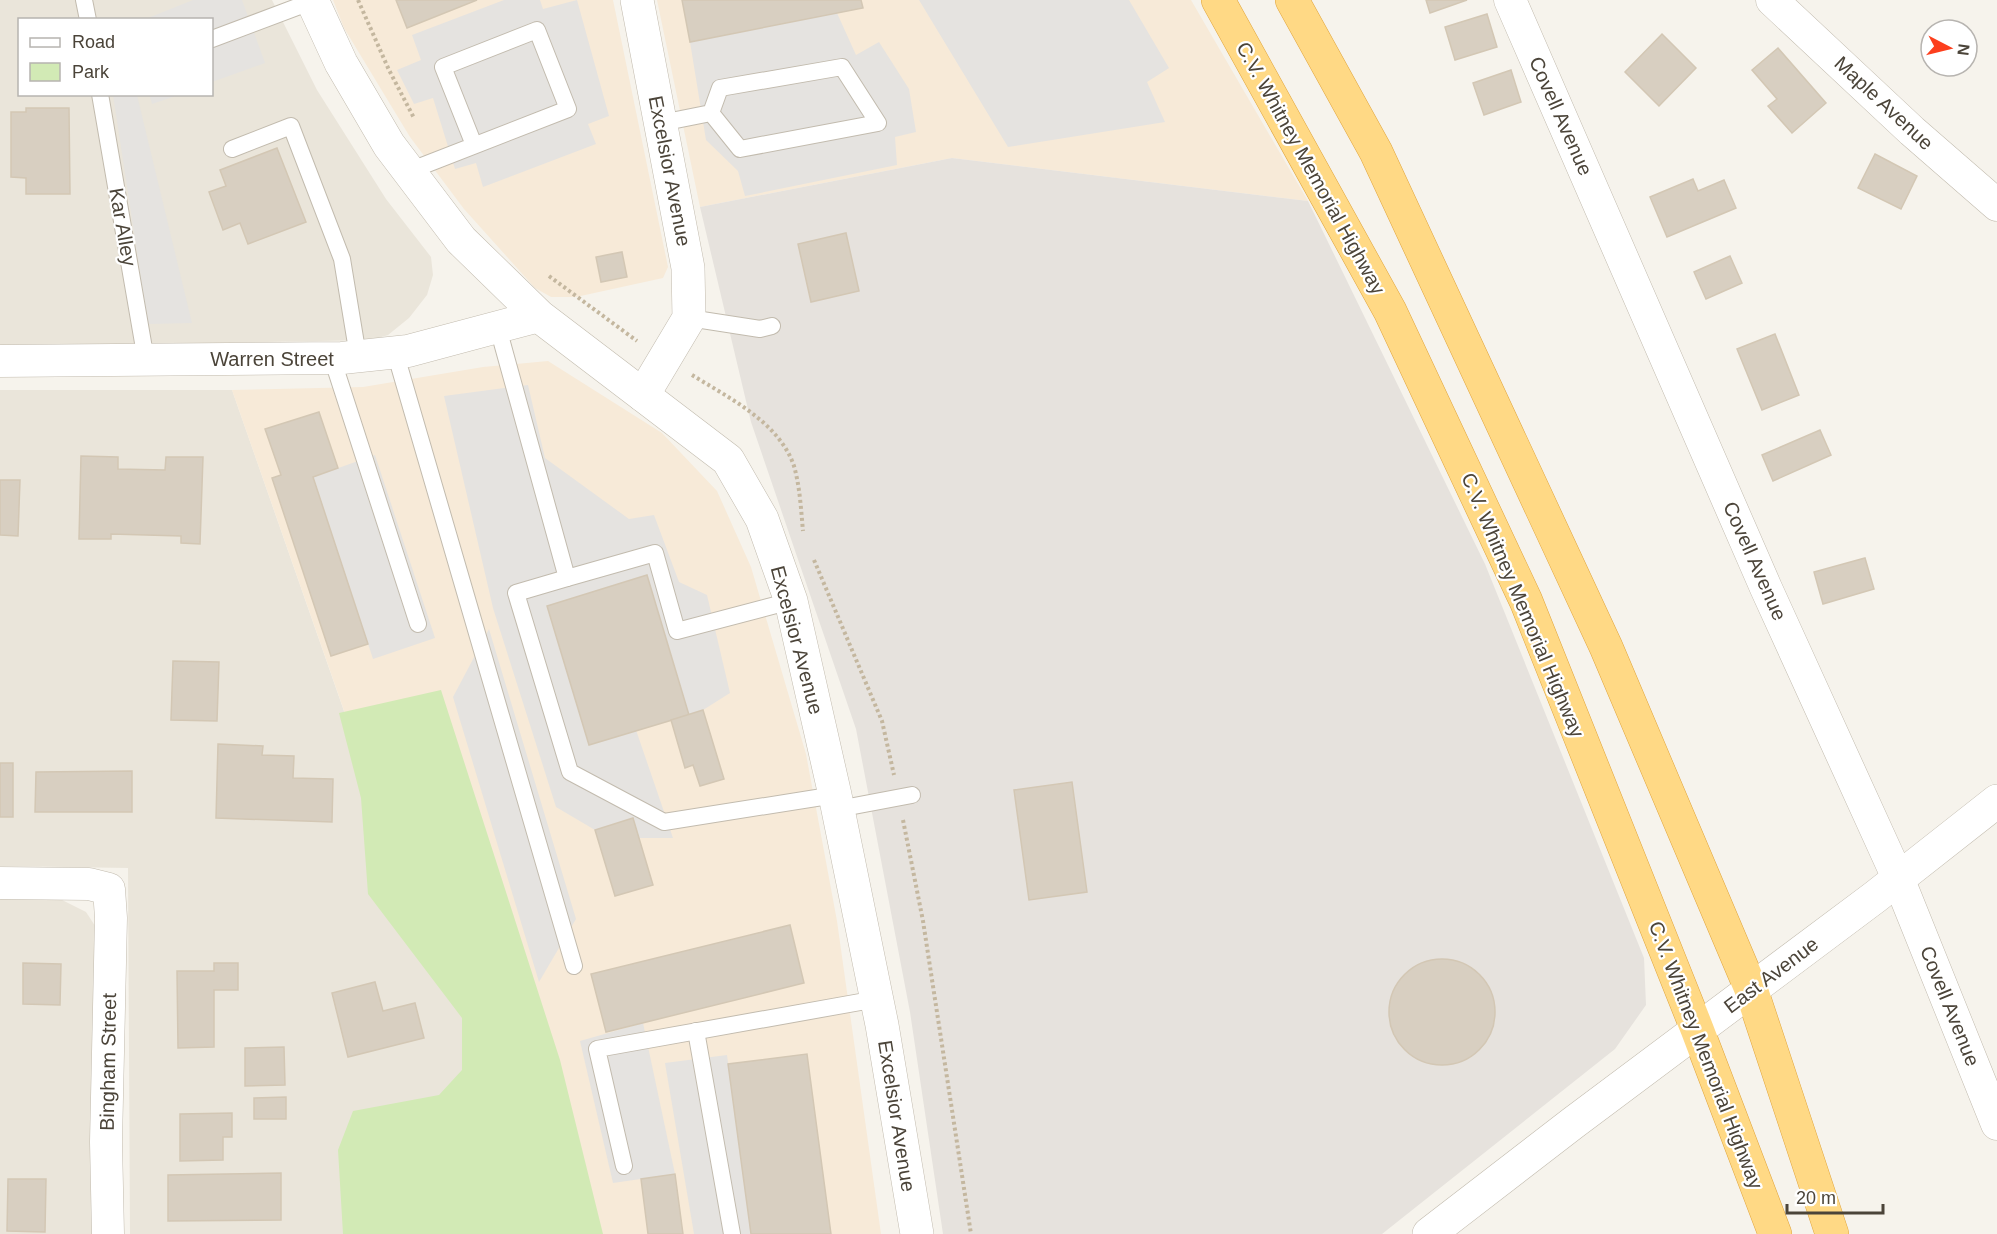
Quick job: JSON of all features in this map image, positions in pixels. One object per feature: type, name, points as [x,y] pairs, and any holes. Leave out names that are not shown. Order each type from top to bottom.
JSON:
[{"type":"highway","name":"C.V. Whitney Memorial Highway","points":[[1218,0],[1390,311],[1521,590],[1697,1029],[1774,1234]]},
{"type":"highway","points":[[1292,0],[1376,152],[1601,636],[1751,989],[1832,1234]]},
{"type":"street","name":"Excelsior Avenue","points":[[637,0],[688,268],[689,318]]},
{"type":"street","name":"Covell Avenue","points":[[1510,0],[1766,588],[1898,878],[1997,1124]]},
{"type":"street","name":"Maple Avenue","points":[[1772,0],[1912,130],[1997,205]]},
{"type":"street","name":"Excelsior Avenue","points":[[313,1],[341,63],[389,145],[461,240],[539,316],[728,460],[762,519],[791,601],[836,802],[877,999],[917,1234]]},
{"type":"street","name":"Warren Street","points":[[0,361],[345,357],[395,352],[539,316]]},
{"type":"street","points":[[643,395],[689,318]]},
{"type":"street","name":"East Avenue","points":[[1429,1234],[1697,1029],[1875,897],[1997,801]]},
{"type":"street","name":"Bingham Street","points":[[0,883],[89,884],[109,889],[111,918],[106,1142],[108,1234]]},
{"type":"lane","points":[[84,0],[88,18]]},
{"type":"lane","points":[[213,39],[313,1]]},
{"type":"lane","points":[[409,171],[568,109],[537,30],[443,67],[474,145]]},
{"type":"lane","points":[[842,67],[878,123],[740,149],[711,113],[720,88],[842,67]]},
{"type":"lane","name":"Kar Alley","points":[[100,96],[146,360]]},
{"type":"lane","points":[[661,123],[711,113]]},
{"type":"lane","points":[[232,149],[291,126],[342,259],[345,357],[418,624]]},
{"type":"lane","points":[[689,318],[760,329],[772,326]]},
{"type":"lane","points":[[498,328],[567,578]]},
{"type":"lane","points":[[395,352],[574,966]]},
{"type":"lane","points":[[791,601],[677,631],[656,553],[516,593],[570,772],[664,822],[912,795]]},
{"type":"lane","points":[[624,1166],[597,1049],[877,999]]},
{"type":"lane","points":[[696,1031],[732,1234]]},
{"type":"path","points":[[358,0],[394,79],[417,123],[441,159]]},
{"type":"path","points":[[541,270],[636,340]]},
{"type":"shaded area","points":[[0,0],[272,0],[317,90],[386,199],[431,257],[433,275],[427,295],[409,318],[388,335],[372,340],[0,347]]},
{"type":"shaded area","points":[[193,0],[242,0],[265,63],[213,82],[213,18],[148,18]]},
{"type":"shaded area","points":[[333,0],[613,0],[668,267],[663,278],[576,297],[551,297],[535,288],[464,209],[410,137],[344,28]]},
{"type":"shaded area","points":[[504,0],[540,0],[543,9],[577,0],[609,116],[588,124],[596,144],[483,187],[476,163],[455,169],[433,98],[414,104],[397,70],[421,60],[412,35]]},
{"type":"shaded area","points":[[657,0],[1191,0],[1308,201],[952,158],[700,207]]},
{"type":"shaded area","points":[[919,0],[1129,0],[1169,68],[1147,82],[1165,122],[1008,147]]},
{"type":"shaded area","points":[[837,13],[856,55],[879,42],[909,89],[916,132],[895,137],[897,165],[745,196],[738,171],[706,140],[690,42]]},
{"type":"shaded area","points":[[113,96],[137,96],[192,323],[148,324]]},
{"type":"shaded area","points":[[150,96],[176,96],[152,104]]},
{"type":"shaded area","points":[[952,158],[1308,201],[1485,564],[1644,958],[1646,1005],[1615,1049],[1382,1234],[943,1234],[910,1012],[856,729],[751,422],[700,207]]},
{"type":"shaded area","points":[[548,361],[662,433],[717,491],[751,567],[806,754],[837,921],[881,1234],[594,1234],[349,725],[232,390],[363,387],[483,367]]},
{"type":"shaded area","points":[[528,385],[545,458],[629,519],[654,515],[679,582],[707,595],[730,693],[703,710],[689,715],[647,576],[547,606],[589,745],[636,730],[673,838],[639,838],[633,818],[595,830],[556,807],[493,608],[444,396]]},
{"type":"shaded area","points":[[0,390],[232,390],[360,757],[487,996],[488,1185],[364,1234],[130,1234],[128,868],[0,866]]},
{"type":"shaded area","points":[[375,455],[435,638],[373,659],[313,477]]},
{"type":"shaded area","points":[[489,629],[576,919],[539,982],[453,697]]},
{"type":"shaded area","points":[[0,898],[58,898],[86,912],[101,935],[102,1234],[0,1234]]},
{"type":"shaded area","points":[[643,1023],[675,1174],[613,1183],[580,1041]]},
{"type":"shaded area","points":[[727,1055],[751,1234],[694,1234],[665,1063]]},
{"type":"green space","points":[[441,690],[560,1060],[603,1234],[343,1234],[338,1150],[353,1111],[439,1095],[462,1070],[462,1018],[368,894],[361,798],[339,713]]},
{"type":"building","points":[[396,0],[477,0],[407,28]]},
{"type":"building","points":[[682,0],[861,0],[863,8],[690,42]]},
{"type":"building","points":[[1426,0],[1467,0],[1430,13]]},
{"type":"building","points":[[1487,14],[1497,47],[1455,60],[1445,27]]},
{"type":"building","points":[[1662,34],[1696,68],[1659,106],[1625,72]]},
{"type":"building","points":[[1778,48],[1826,103],[1792,133],[1768,106],[1777,99],[1752,70]]},
{"type":"building","points":[[1511,70],[1521,102],[1484,115],[1473,83]]},
{"type":"building","points":[[26,108],[69,108],[70,194],[26,194],[26,178],[11,177],[11,112],[26,112]]},
{"type":"building","points":[[277,148],[306,222],[248,244],[240,223],[223,230],[209,192],[226,186],[220,170]]},
{"type":"building","points":[[1875,154],[1917,176],[1901,209],[1858,188]]},
{"type":"building","points":[[1693,179],[1698,191],[1724,180],[1736,208],[1667,237],[1650,197]]},
{"type":"building","points":[[846,233],[859,291],[811,302],[798,244]]},
{"type":"building","points":[[622,252],[627,277],[601,282],[596,257]]},
{"type":"building","points":[[1730,256],[1742,283],[1706,299],[1694,272]]},
{"type":"building","points":[[1775,334],[1799,395],[1762,410],[1737,349]]},
{"type":"building","points":[[319,412],[338,468],[313,477],[368,644],[331,656],[272,478],[281,475],[265,429]]},
{"type":"building","points":[[1820,430],[1831,455],[1773,481],[1762,455]]},
{"type":"building","points":[[81,456],[118,457],[118,469],[165,470],[166,457],[203,457],[200,544],[181,543],[181,536],[111,534],[111,539],[79,539]]},
{"type":"building","points":[[0,480],[20,480],[18,536],[0,535]]},
{"type":"building","points":[[1865,558],[1874,589],[1823,604],[1814,572]]},
{"type":"building","points":[[647,575],[689,715],[589,745],[547,606]]},
{"type":"building","points":[[173,661],[219,662],[217,721],[171,720]]},
{"type":"building","points":[[703,710],[724,779],[700,786],[693,765],[685,768],[671,720]]},
{"type":"building","points":[[218,744],[263,746],[262,755],[294,756],[293,778],[333,779],[332,822],[216,818]]},
{"type":"building","points":[[0,763],[13,763],[13,817],[0,817]]},
{"type":"building","points":[[132,771],[132,812],[35,812],[36,772]]},
{"type":"building","points":[[1072,782],[1087,892],[1029,900],[1014,790]]},
{"type":"building","points":[[633,818],[653,885],[615,896],[595,830]]},
{"type":"building","points":[[790,925],[804,983],[606,1032],[591,974]]},
{"type":"building","points":[[1442,959],[1462,963],[1479,975],[1491,992],[1495,1012],[1491,1032],[1479,1049],[1462,1061],[1442,1065],[1422,1061],[1405,1049],[1393,1032],[1389,1012],[1393,992],[1405,975],[1422,963]]},
{"type":"building","points":[[23,963],[61,964],[60,1005],[23,1004]]},
{"type":"building","points":[[214,963],[238,963],[238,990],[214,990],[214,1047],[178,1048],[177,971],[214,971]]},
{"type":"building","points":[[375,982],[383,1011],[415,1003],[424,1038],[348,1057],[332,993]]},
{"type":"building","points":[[284,1047],[285,1085],[245,1086],[245,1048]]},
{"type":"building","points":[[807,1054],[831,1234],[751,1234],[728,1064]]},
{"type":"building","points":[[286,1097],[286,1119],[254,1119],[254,1098]]},
{"type":"building","points":[[232,1113],[232,1137],[223,1137],[223,1160],[180,1161],[180,1114]]},
{"type":"building","points":[[281,1173],[281,1220],[168,1221],[168,1175]]},
{"type":"building","points":[[675,1174],[683,1234],[648,1234],[641,1179]]},
{"type":"building","points":[[8,1179],[46,1179],[45,1232],[7,1231]]}]
